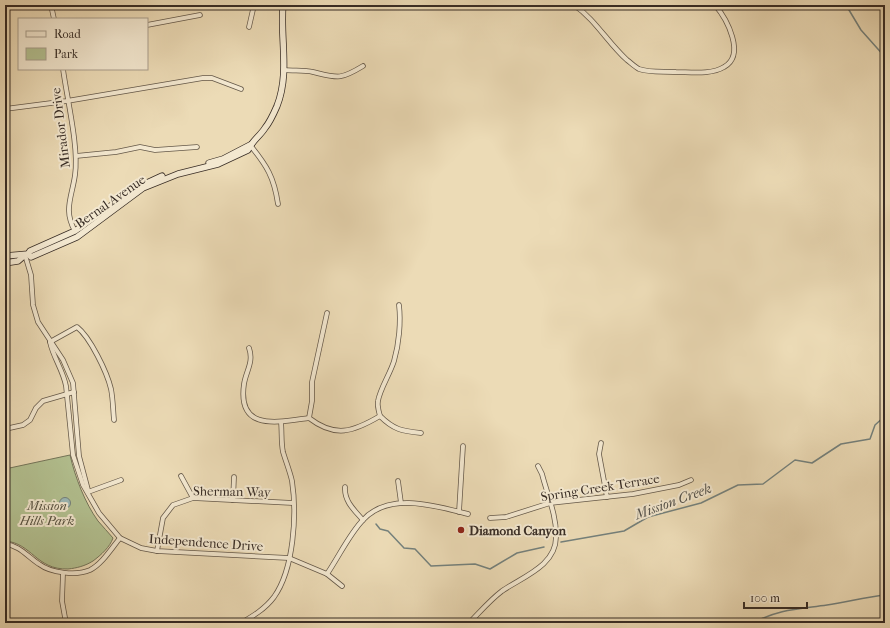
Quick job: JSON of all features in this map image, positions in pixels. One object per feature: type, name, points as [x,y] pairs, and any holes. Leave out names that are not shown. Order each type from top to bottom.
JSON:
[{"type":"main road","name":"Bernal Avenue","points":[[5,256],[26,254],[32,257],[77,237],[143,188],[178,174],[218,164],[248,150],[250,145],[266,128],[283,88],[285,70],[282,28],[284,5]]},
{"type":"main road","name":"Bernal Avenue","points":[[5,263],[18,261],[30,251],[75,231],[120,198],[152,179],[223,159],[250,145]]},
{"type":"street","points":[[51,5],[54,18]]},
{"type":"street","points":[[249,27],[254,5]]},
{"type":"street","points":[[574,5],[588,16],[618,52],[638,69],[649,71],[714,71],[724,67],[730,62],[734,47],[731,30],[716,5]]},
{"type":"street","points":[[148,25],[200,15]]},
{"type":"street","points":[[285,70],[312,71],[336,78],[350,74],[363,66]]},
{"type":"street","name":"Mirador Drive","points":[[62,70],[76,156],[76,174],[68,216],[75,231]]},
{"type":"street","points":[[5,109],[67,101],[203,78],[212,78],[241,89]]},
{"type":"street","points":[[250,145],[267,166],[276,190],[278,204]]},
{"type":"street","points":[[76,156],[140,148],[155,150],[197,147]]},
{"type":"street","name":"Independence Drive","points":[[26,254],[31,275],[35,313],[50,342],[69,371],[74,392],[79,456],[88,492]]},
{"type":"street","points":[[399,305],[400,314],[395,358],[389,377],[377,402],[380,416],[391,426],[400,431],[421,434]]},
{"type":"street","points":[[309,418],[312,401],[312,382],[327,313]]},
{"type":"street","points":[[50,342],[76,326],[84,332],[105,373],[111,389],[114,420]]},
{"type":"street","name":"Independence Drive","points":[[50,342],[52,351],[64,375],[75,464],[99,513],[120,538],[141,548],[157,551],[289,558],[327,574],[342,586]]},
{"type":"street","points":[[249,348],[251,362],[244,384],[243,399],[246,410],[252,418],[266,422],[281,422],[309,418],[317,424],[338,432],[362,427],[380,416]]},
{"type":"street","points":[[5,429],[23,425],[30,420],[36,408],[43,401],[74,392]]},
{"type":"street","points":[[240,623],[254,615],[273,598],[280,587],[289,558],[292,536],[292,481],[283,451],[281,422]]},
{"type":"street","points":[[601,443],[599,454],[607,497]]},
{"type":"street","points":[[458,512],[463,446]]},
{"type":"street","points":[[469,623],[502,591],[548,560],[554,549],[556,537],[550,503],[538,466]]},
{"type":"street","points":[[181,476],[193,498]]},
{"type":"street","points":[[233,500],[234,477]]},
{"type":"street","points":[[88,492],[121,480]]},
{"type":"street","name":"Spring Creek Terrace","points":[[490,518],[506,517],[550,503],[648,491],[679,485],[691,480]]},
{"type":"street","points":[[398,481],[401,503]]},
{"type":"street","points":[[345,487],[344,494],[350,505],[363,520]]},
{"type":"street","name":"Sherman Way","points":[[157,551],[164,518],[173,505],[193,498],[293,503]]},
{"type":"street","points":[[327,574],[363,520],[386,506],[401,503],[431,505],[468,514]]},
{"type":"street","points":[[5,544],[21,550],[40,565],[52,571],[63,573],[89,570],[101,561],[120,538]]},
{"type":"street","points":[[63,573],[62,601],[66,623]]},
{"type":"street","points":[[810,623],[838,621],[845,623]]},
{"type":"green space","name":"Mission Hills Park","points":[[70,455],[78,481],[89,506],[98,521],[113,538],[107,548],[93,561],[68,569],[48,565],[22,546],[5,541],[5,469]]},
{"type":"water","points":[[65,497],[69,499],[71,503],[69,507],[65,509],[61,507],[59,503],[61,499]]},
{"type":"waterway","points":[[846,5],[861,30],[885,57]]},
{"type":"waterway","name":"Mission Creek","points":[[561,542],[624,531],[648,517],[701,503],[738,485],[763,484],[795,460],[812,463],[841,444],[870,439],[875,425],[885,416]]},
{"type":"waterway","name":"Mission Creek","points":[[376,524],[380,529],[388,531],[404,548],[415,549],[431,566],[475,564],[490,569],[517,553],[544,547]]},
{"type":"waterway","points":[[753,623],[762,618],[789,610],[885,595]]},
{"type":"place","name":"Diamond Canyon","points":[[461,530]]}]
